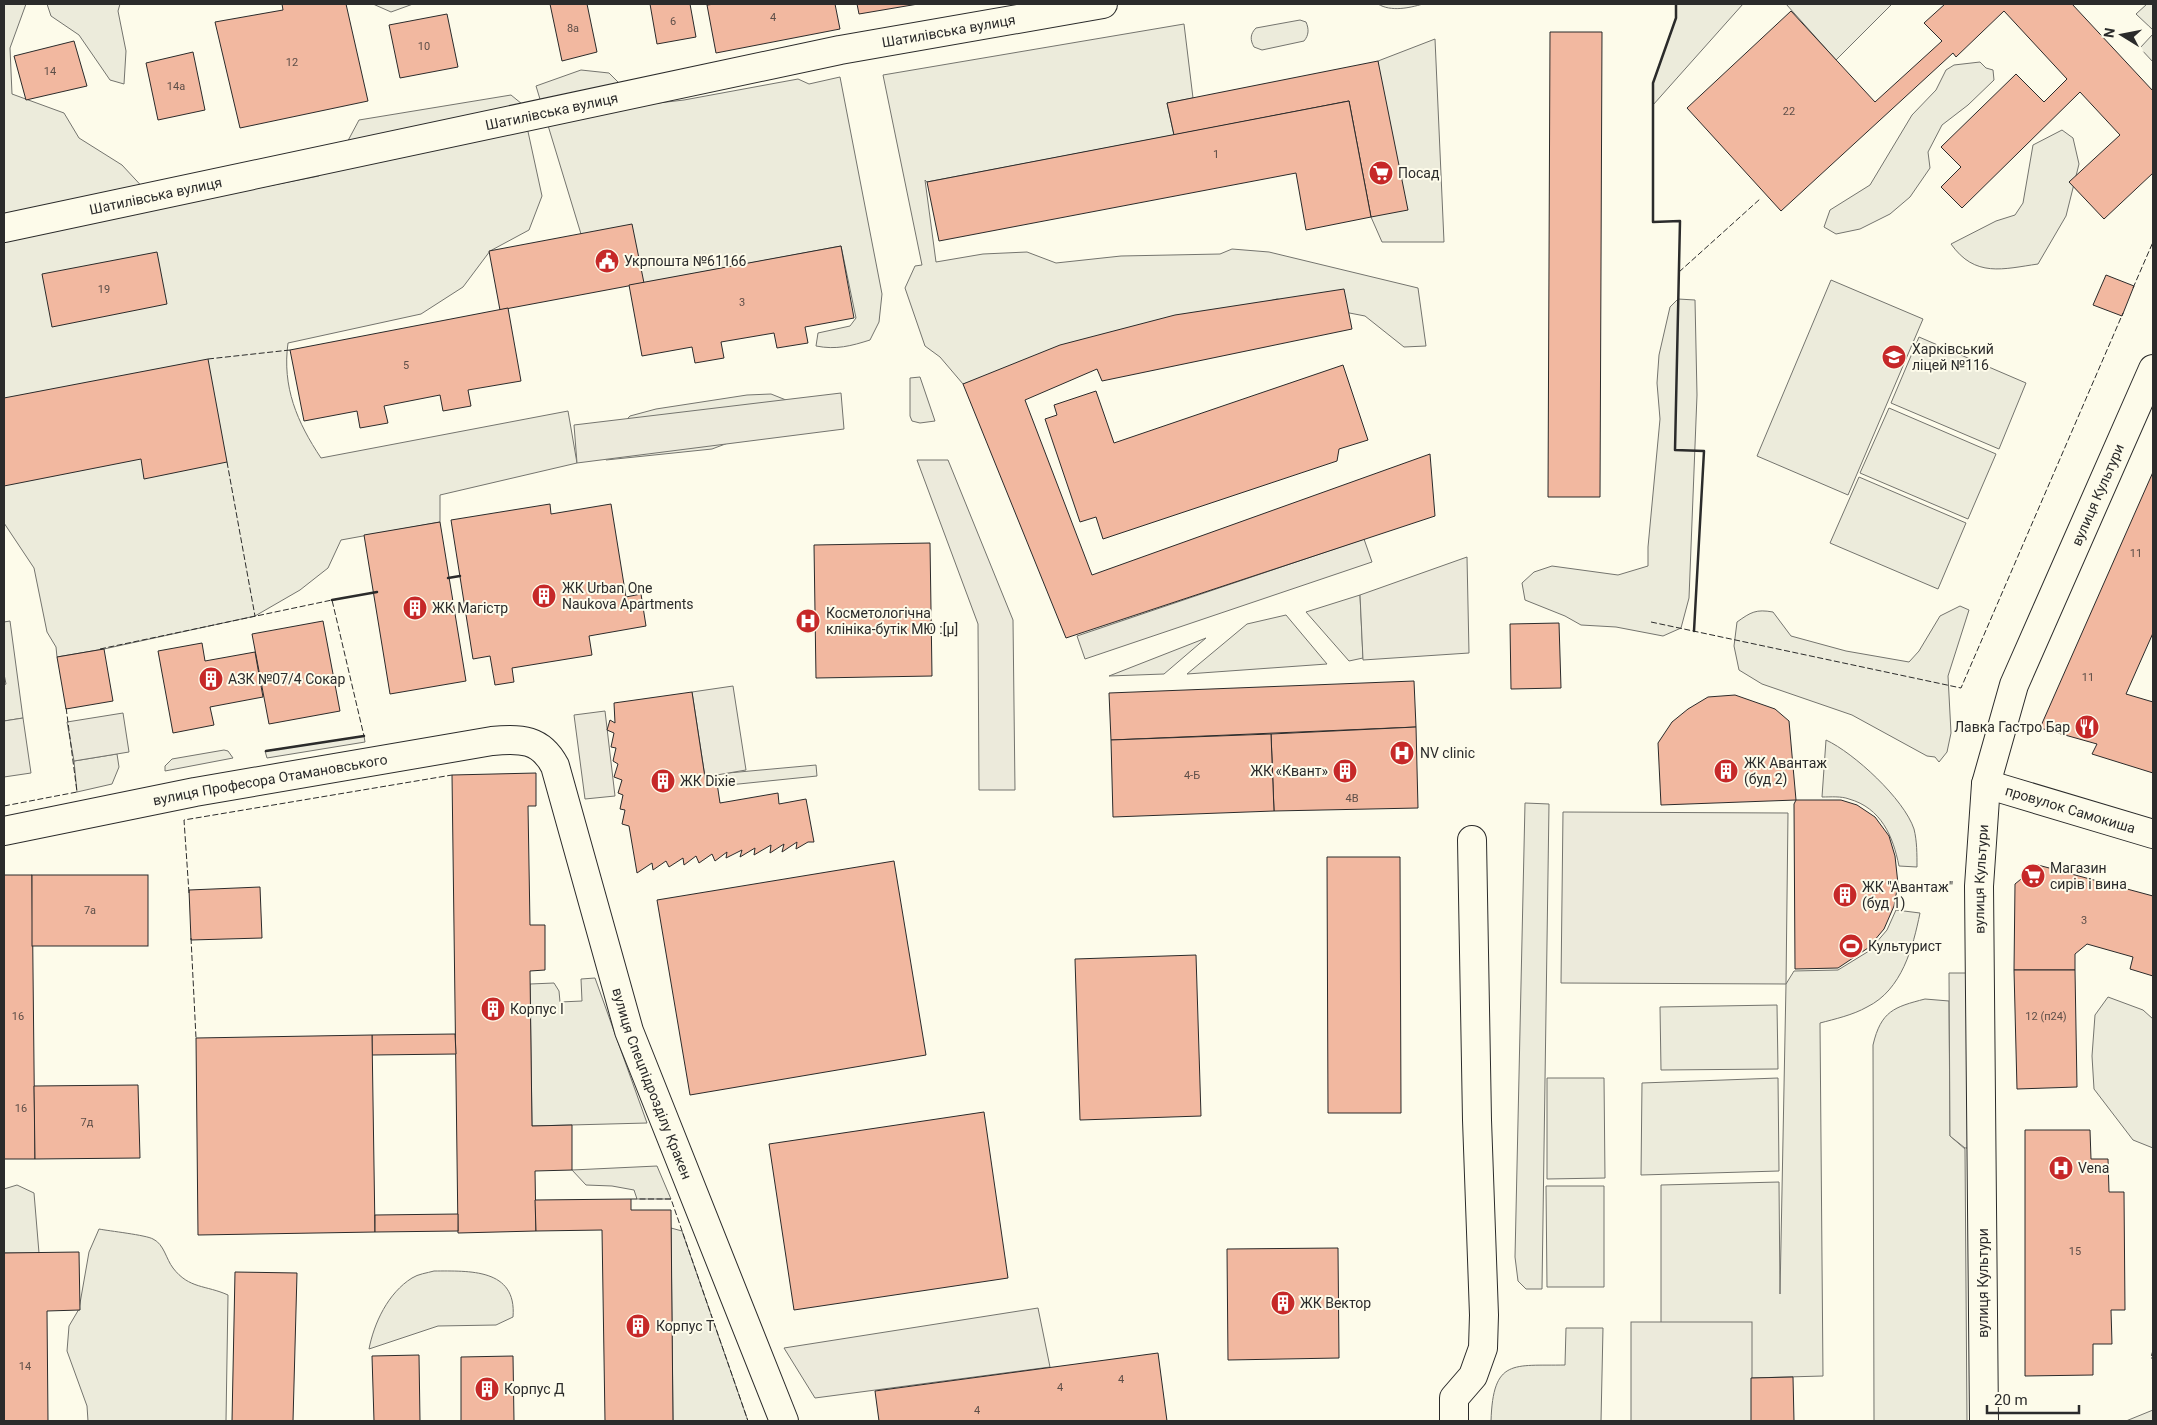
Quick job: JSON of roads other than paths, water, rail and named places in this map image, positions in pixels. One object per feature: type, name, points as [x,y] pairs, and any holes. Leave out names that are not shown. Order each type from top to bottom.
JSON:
[{"type":"street","name":"Шатилівська вулиця","points":[[4,228],[840,50],[1103,4]]},
{"type":"street","name":"вулиця Культури","points":[[1984,1421],[1979,886],[1986,784],[2014,685],[2153,369]]},
{"type":"street","name":"вулиця Професора Отамановського","points":[[4,831],[195,792],[492,741],[521,740],[538,744]]},
{"type":"street","name":"вулиця Спецпідрозділу Кракен","points":[[538,744],[549,754],[555,766],[629,1031],[784,1421]]},
{"type":"street","name":"провулок Самокиша","points":[[1986,784],[2153,834]]},
{"type":"street","points":[[1454,1421],[1454,1398],[1472,1376],[1483,1346],[1476,1110],[1472,840]]},
{"type":"place","name":"Посад","points":[[1381,173]]},
{"type":"place","name":"Укрпошта №61166","points":[[607,261]]},
{"type":"place","name":"Харківський ліцей №116","points":[[1894,357]]},
{"type":"place","name":"ЖК Urban One Naukova Apartments","points":[[544,596]]},
{"type":"place","name":"ЖК Магістр","points":[[415,608]]},
{"type":"place","name":"Косметологічна клініка-бутік МЮ :[μ]","points":[[808,621]]},
{"type":"place","name":"АЗК №07/4 Сокар","points":[[211,679]]},
{"type":"place","name":"Лавка Гастро Бар","points":[[2087,727]]},
{"type":"place","name":"NV clinic","points":[[1402,753]]},
{"type":"place","name":"ЖК «Квант»","points":[[1345,771]]},
{"type":"place","name":"ЖК Авантаж (буд 2)","points":[[1726,771]]},
{"type":"place","name":"ЖК Dixie","points":[[663,781]]},
{"type":"place","name":"Магазин сирів і вина","points":[[2033,876]]},
{"type":"place","name":"ЖК \"Авантаж\" (буд 1)","points":[[1845,895]]},
{"type":"place","name":"Культурист","points":[[1851,946]]},
{"type":"place","name":"Корпус І","points":[[493,1009]]},
{"type":"place","name":"Vena","points":[[2061,1168]]},
{"type":"place","name":"ЖК Вектор","points":[[1283,1303]]},
{"type":"place","name":"Корпус T","points":[[638,1326]]},
{"type":"place","name":"Корпус Д","points":[[487,1389]]}]
